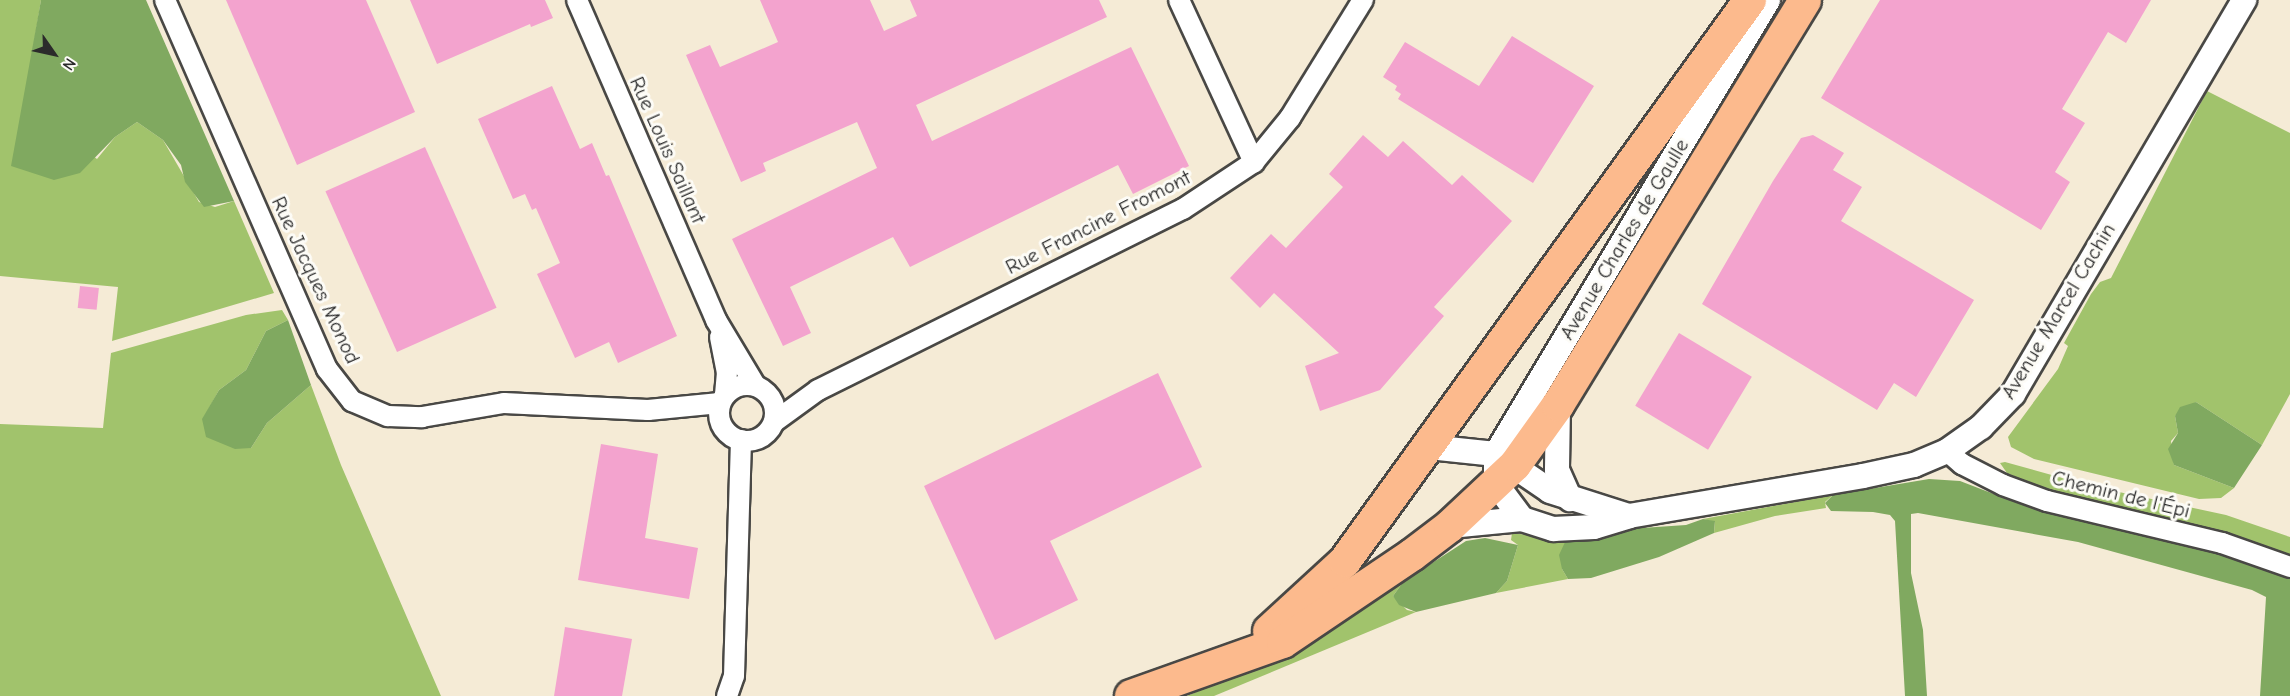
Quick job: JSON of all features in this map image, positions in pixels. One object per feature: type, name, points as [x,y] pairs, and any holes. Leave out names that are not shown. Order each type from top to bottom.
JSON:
[{"type":"main road","name":"Avenue Charles de Gaulle","points":[[1429,447],[1750,0]]},
{"type":"main road","name":"Avenue Charles de Gaulle","points":[[1502,468],[1558,405],[1805,0]]},
{"type":"main road","points":[[1232,659],[1290,615],[1345,561],[1429,447]]},
{"type":"main road","points":[[1131,696],[1283,642],[1450,526],[1502,468]]},
{"type":"street","name":"Rue Jacques Monod","points":[[165,0],[327,369],[352,401],[388,416],[422,417],[504,403],[648,410],[722,426]]},
{"type":"street","name":"Rue Louis Saillant","points":[[577,0],[716,320],[755,385]]},
{"type":"street","points":[[1179,0],[1254,162]]},
{"type":"street","name":"Rue Francine Fromont","points":[[774,422],[818,390],[1183,209],[1254,162],[1290,117],[1363,0]]},
{"type":"street","name":"Avenue Charles de Gaulle","points":[[1502,468],[1768,0]]},
{"type":"street","name":"Avenue Marcel Cachin","points":[[1450,526],[1522,519],[1553,529],[1594,527],[1629,516],[1863,476],[1914,465],[1947,451],[1981,427],[2013,394],[2244,0]]},
{"type":"street","name":"Rue Louis Saillant","points":[[716,320],[727,372],[723,399]]},
{"type":"street","points":[[728,696],[734,676],[737,505],[751,439],[774,422],[773,401],[755,385],[739,386],[723,399],[722,426],[751,439]]},
{"type":"street","name":"Rue Francine Fromont","points":[[773,401],[818,390]]},
{"type":"street","name":"Rue Jacques Monod","points":[[648,410],[723,399]]},
{"type":"street","points":[[1558,405],[1557,470],[1570,499]]},
{"type":"street","points":[[1429,447],[1502,468],[1522,519]]},
{"type":"street","name":"Chemin de l'Épi","points":[[1947,451],[1962,464],[2003,485],[2047,501],[2222,543],[2290,567]]},
{"type":"street","name":"Avenue Marcel Cachin","points":[[1502,468],[1570,499],[1629,516]]},
{"type":"street","points":[[734,676],[740,696]]},
{"type":"green space","points":[[0,0],[41,0],[24,104],[97,159],[115,137],[137,122],[163,140],[199,202],[215,207],[234,201],[274,293],[112,341],[118,287],[0,276]]},
{"type":"green space","points":[[41,0],[146,0],[234,201],[204,207],[185,182],[181,165],[163,140],[137,122],[115,137],[80,173],[54,180],[11,166]]},
{"type":"green space","points":[[2207,91],[2290,133],[2290,394],[2262,445],[2196,402],[2175,416],[2178,433],[2171,441],[2174,465],[2234,488],[2221,498],[2199,499],[2034,459],[2011,447],[2008,437],[2058,369],[2068,346],[2064,343],[2091,294],[2100,282],[2111,278]]},
{"type":"green space","points":[[282,310],[288,320],[266,331],[246,370],[219,390],[203,419],[251,448],[267,423],[311,385],[341,465],[441,696],[0,696],[0,424],[103,428],[111,353],[246,315]]},
{"type":"green space","points":[[288,320],[311,385],[267,423],[251,448],[235,449],[206,437],[202,419],[219,390],[246,370],[266,331]]},
{"type":"green space","points":[[2196,402],[2262,445],[2234,488],[2174,465],[2168,449],[2178,433],[2175,416],[2180,407]]},
{"type":"green space","points":[[2005,462],[2091,486],[2226,515],[2290,537],[2290,556],[2225,533],[2041,488],[2007,473],[2000,463]]},
{"type":"green space","points":[[1929,479],[1960,481],[2012,501],[2073,518],[2198,544],[2290,575],[2290,696],[2260,696],[2266,597],[2252,590],[2078,542],[1918,513],[1911,514],[1911,573],[1923,630],[1927,696],[1905,696],[1895,521],[1890,515],[1873,512],[1831,511],[1825,503],[1833,495]]},
{"type":"green space","points":[[1833,495],[1825,502],[1826,508],[1775,516],[1714,533],[1715,522],[1703,519]]},
{"type":"green space","points":[[1703,519],[1715,521],[1714,533],[1659,557],[1591,578],[1568,579],[1562,569],[1559,555],[1566,540],[1627,529],[1686,525]]},
{"type":"green space","points":[[1512,533],[1566,540],[1562,569],[1568,579],[1496,593],[1507,581],[1518,545],[1511,540]]},
{"type":"green space","points":[[1485,538],[1518,545],[1507,581],[1496,593],[1416,612],[1399,605],[1393,596],[1414,567],[1429,565],[1466,541]]},
{"type":"green space","points":[[1414,567],[1393,596],[1407,610],[1416,612],[1214,696],[1187,696],[1293,651]]},
{"type":"building","points":[[226,0],[366,0],[415,112],[297,165]]},
{"type":"building","points":[[410,0],[545,0],[553,18],[531,27],[530,24],[437,64]]},
{"type":"building","points":[[760,0],[870,0],[884,31],[917,16],[910,0],[1099,0],[1107,17],[916,105],[932,141],[1131,47],[1189,166],[1133,194],[1118,165],[910,267],[893,237],[790,287],[811,333],[783,346],[732,239],[877,168],[857,122],[763,163],[766,171],[741,182],[686,55],[710,45],[720,67],[778,42]]},
{"type":"building","points":[[1880,0],[2151,0],[2126,43],[2108,32],[2062,109],[2085,123],[2055,172],[2070,182],[2041,230],[1821,98]]},
{"type":"building","points":[[1512,36],[1594,86],[1533,183],[1398,99],[1401,94],[1395,90],[1397,86],[1383,77],[1405,42],[1479,86]]},
{"type":"building","points":[[552,86],[580,149],[592,143],[606,176],[609,175],[677,336],[618,363],[609,342],[575,358],[537,274],[560,263],[536,208],[532,210],[525,194],[513,199],[478,119]]},
{"type":"building","points":[[1363,135],[1388,157],[1403,141],[1452,185],[1462,175],[1512,221],[1434,307],[1444,316],[1380,390],[1320,411],[1305,366],[1339,353],[1274,293],[1260,308],[1230,278],[1271,234],[1286,248],[1343,187],[1329,174]]},
{"type":"building","points":[[1813,135],[1844,153],[1833,170],[1862,187],[1841,221],[1974,300],[1916,397],[1894,383],[1877,410],[1702,304],[1773,181],[1801,138]]},
{"type":"building","points":[[425,147],[497,308],[397,352],[325,191]]},
{"type":"building","points":[[80,286],[99,288],[97,310],[78,308]]},
{"type":"building","points":[[1679,333],[1752,377],[1708,450],[1635,406]]},
{"type":"building","points":[[1158,373],[1202,467],[1050,541],[1078,600],[995,640],[924,486]]},
{"type":"building","points":[[601,444],[658,454],[645,538],[698,548],[689,599],[578,580]]},
{"type":"building","points":[[565,627],[632,639],[622,696],[554,696]]}]
